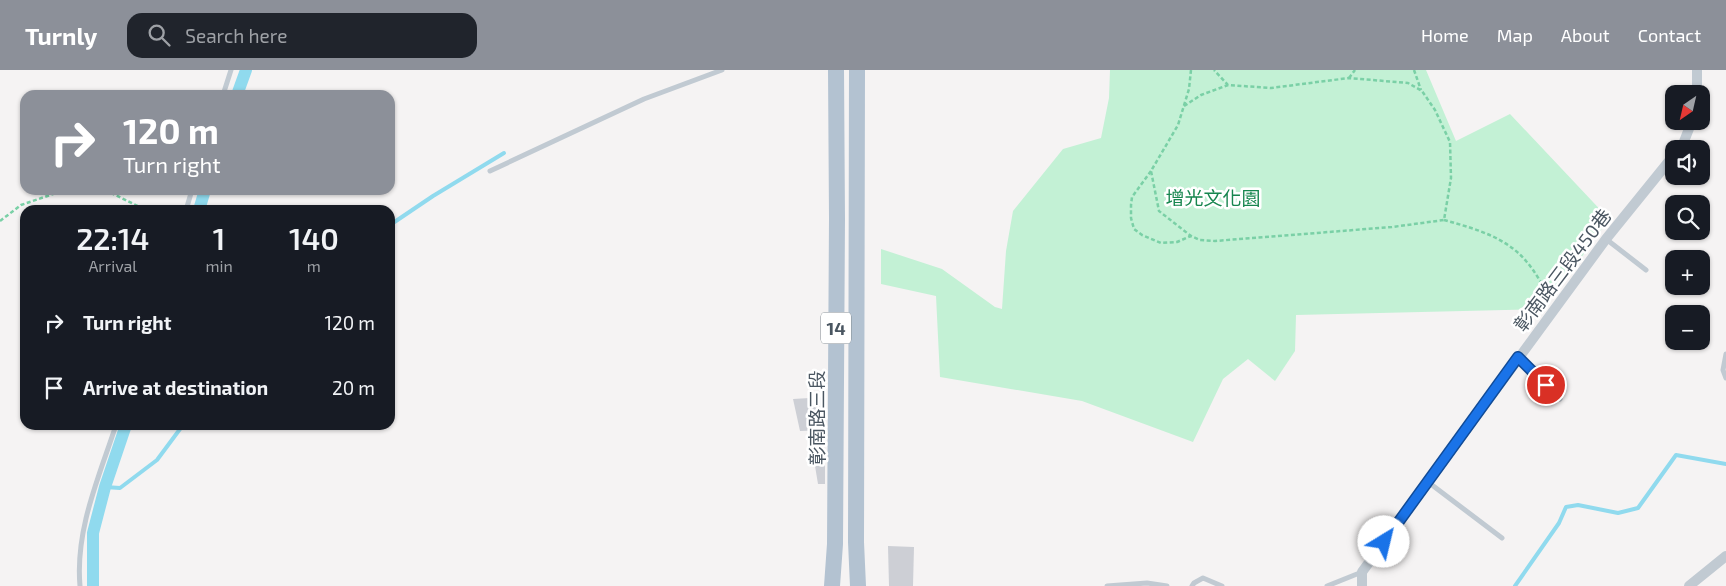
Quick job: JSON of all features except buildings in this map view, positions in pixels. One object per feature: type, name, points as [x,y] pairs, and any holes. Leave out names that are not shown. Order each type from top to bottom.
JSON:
[{"type":"main road","name":"彰南路三段","points":[[832,586],[835,544],[836,70]]},
{"type":"main road","name":"14","points":[[857,70],[856,542],[858,586]]},
{"type":"main road","points":[[856,542],[865,586]]},
{"type":"street","points":[[1697,70],[1697,85]]},
{"type":"street","name":"彰南路三段450巷","points":[[1362,572],[1606,239],[1665,166]]},
{"type":"street","points":[[1690,586],[1726,556]]},
{"type":"street","points":[[1362,572],[1362,586]]},
{"type":"lane","points":[[225,90],[231,70]]},
{"type":"lane","points":[[490,171],[644,99],[722,70]]},
{"type":"lane","points":[[1606,239],[1646,270]]},
{"type":"lane","points":[[1726,354],[1723,370],[1726,378]]},
{"type":"lane","points":[[1518,357],[1560,399]]},
{"type":"lane","points":[[80,586],[78,565],[84,522],[114,430]]},
{"type":"lane","points":[[1428,481],[1502,538]]},
{"type":"lane","points":[[1327,586],[1362,572]]},
{"type":"lane","points":[[1192,586],[1203,578],[1222,586]]},
{"type":"lane","points":[[1107,586],[1147,583],[1167,586]]},
{"type":"path","points":[[1191,70],[1189,89],[1178,125],[1151,171],[1132,197],[1131,206],[1131,218],[1134,228],[1142,235],[1161,243],[1177,242],[1191,236]]},
{"type":"path","points":[[1214,70],[1228,85]]},
{"type":"path","points":[[1350,78],[1355,70]]},
{"type":"path","points":[[1414,70],[1422,91],[1450,142],[1451,178],[1444,220]]},
{"type":"path","points":[[1184,106],[1201,95],[1228,85],[1271,88],[1350,78],[1408,83],[1422,91]]},
{"type":"path","points":[[1151,171],[1159,211],[1191,236],[1200,240],[1215,241],[1444,220],[1480,230],[1508,246],[1526,260],[1557,305]]},
{"type":"path","points":[[21,205],[50,195]]},
{"type":"path","points":[[115,195],[136,205]]},
{"type":"path","points":[[0,221],[20,206]]},
{"type":"green space","name":"增光文化園","points":[[1110,70],[1426,70],[1456,141],[1510,114],[1609,219],[1544,309],[1296,315],[1295,351],[1275,381],[1248,359],[1223,379],[1193,442],[1082,401],[940,377],[936,296],[881,284],[881,249],[942,269],[995,307],[1002,309],[1006,251],[1013,211],[1063,149],[1101,138],[1109,98]]},
{"type":"waterway","points":[[239,90],[246,70]]},
{"type":"waterway","points":[[395,222],[504,153]]},
{"type":"waterway","points":[[200,205],[204,195]]},
{"type":"waterway","points":[[93,586],[93,533],[105,487],[124,430]]},
{"type":"waterway","points":[[105,487],[120,488],[157,460],[179,430]]},
{"type":"waterway","points":[[1515,586],[1559,523],[1566,507],[1578,505],[1618,513],[1638,508],[1676,455],[1726,464]]},
{"type":"route","points":[[1384,542],[1518,357],[1546,385]]}]
